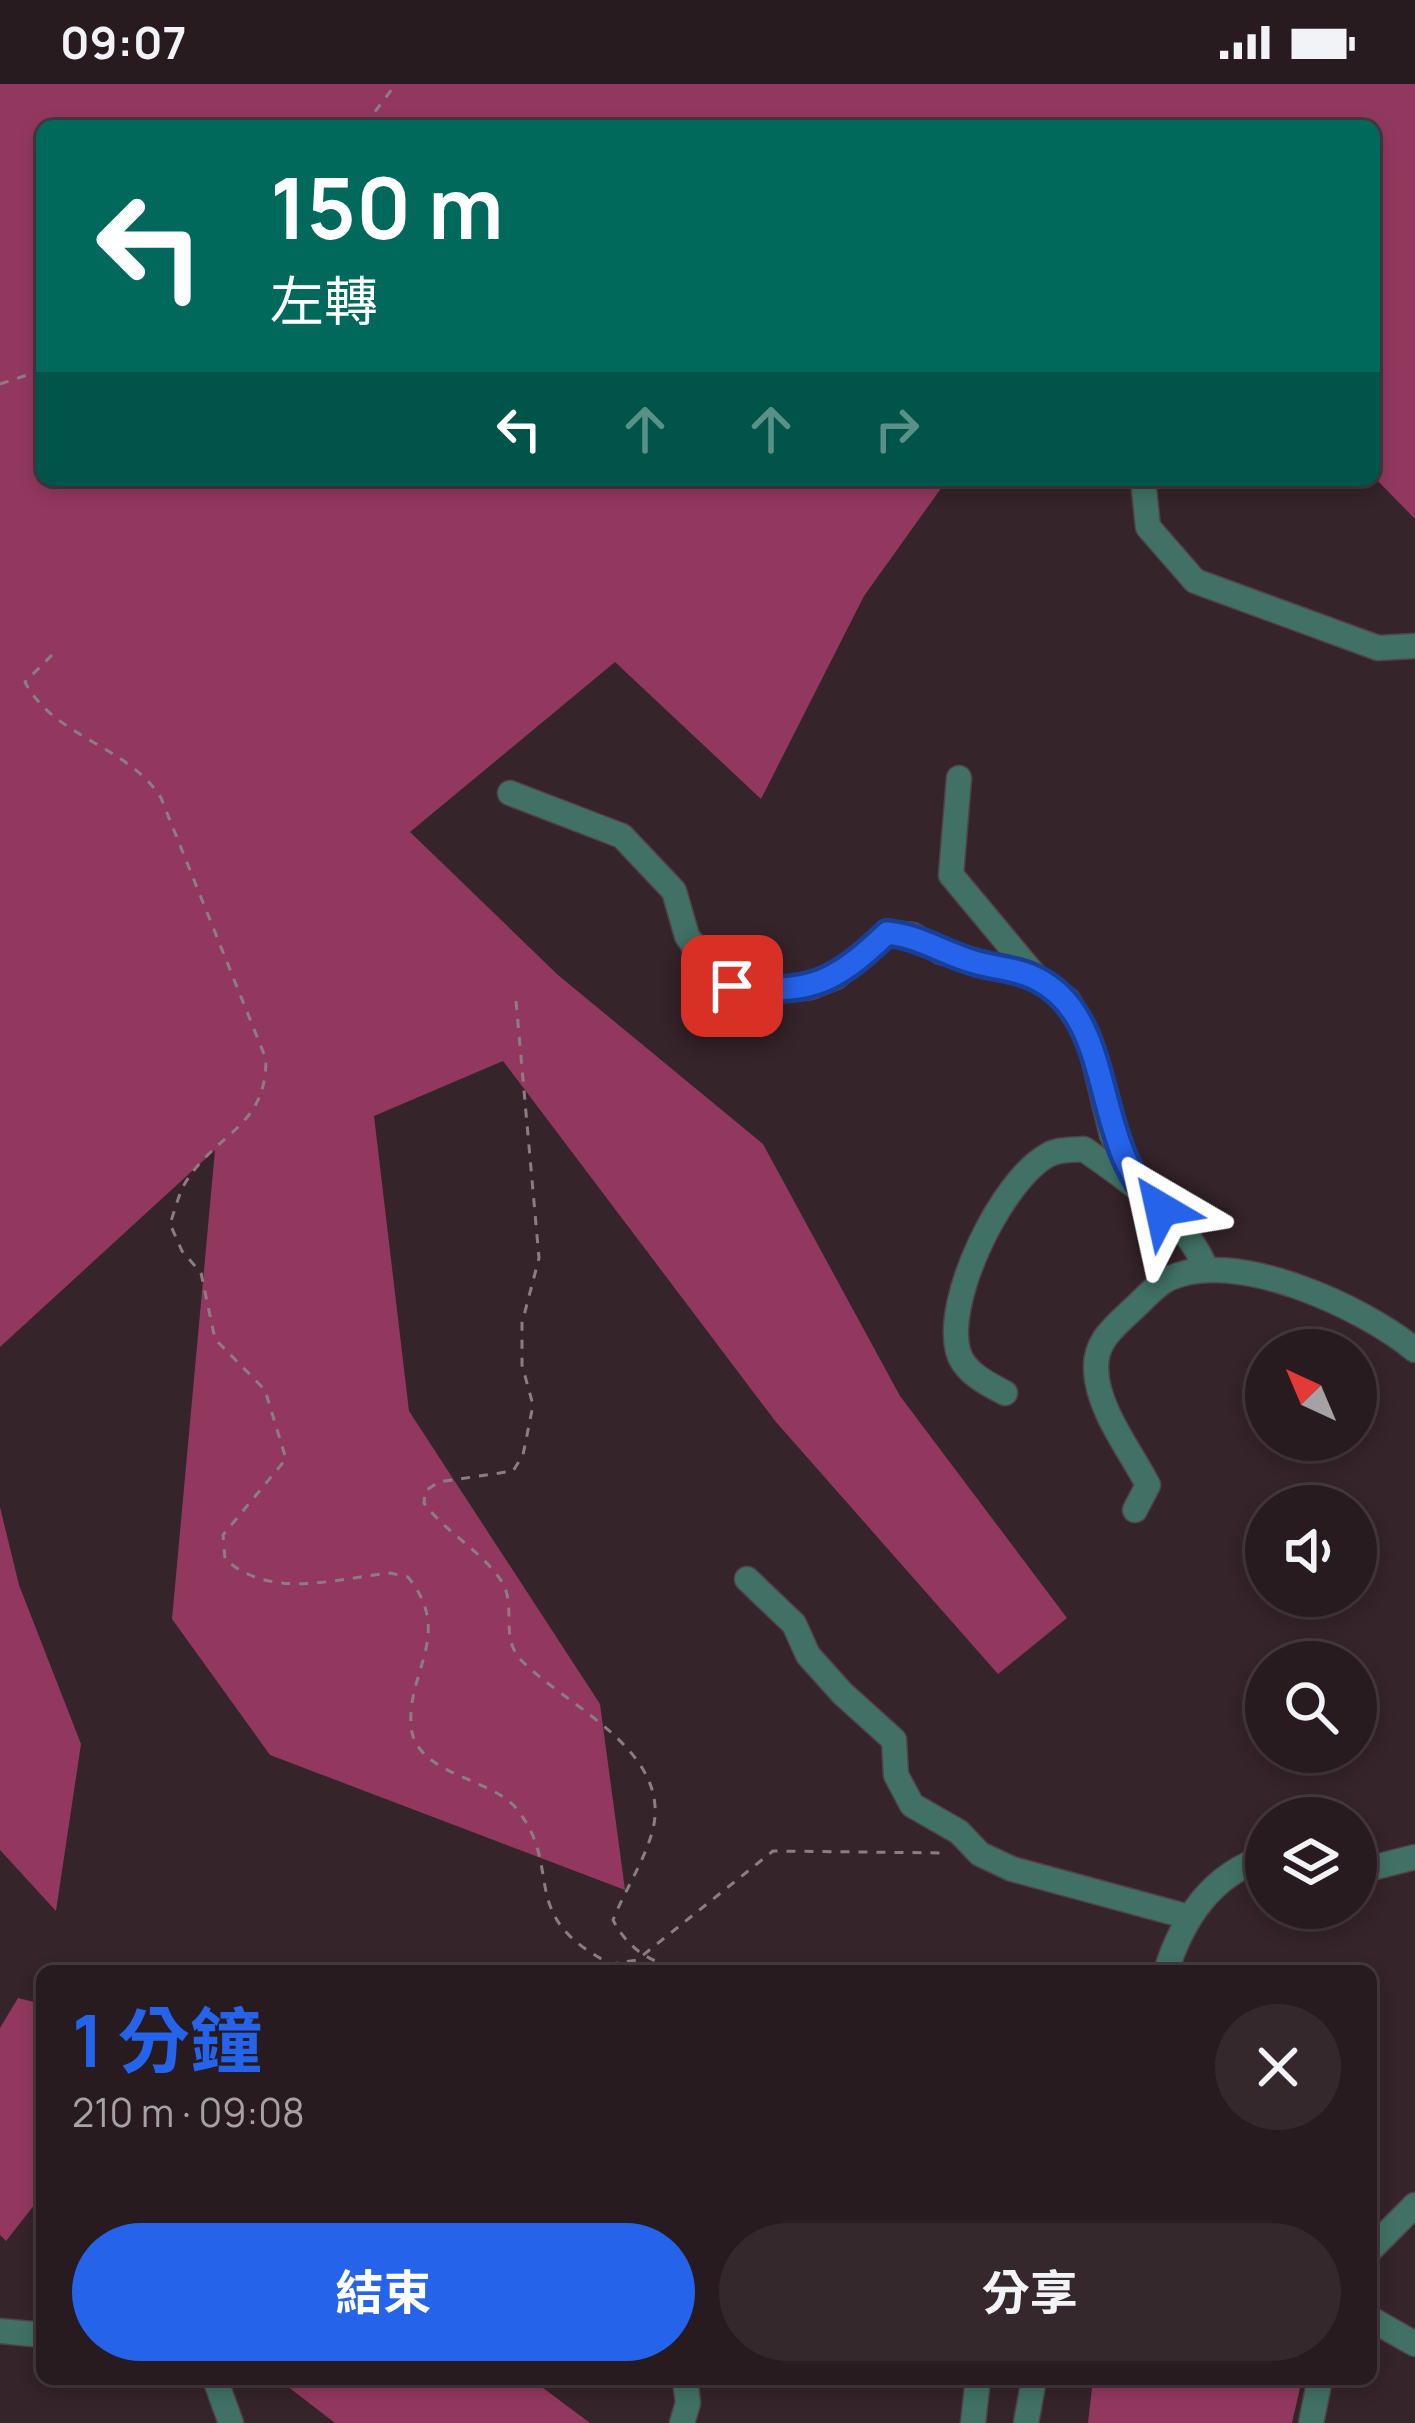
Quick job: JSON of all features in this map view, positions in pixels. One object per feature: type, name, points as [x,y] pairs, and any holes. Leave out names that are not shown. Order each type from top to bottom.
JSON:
[{"type":"street","points":[[1145,486],[1148,527],[1195,581],[1378,648],[1415,646]]},
{"type":"street","points":[[958,778],[951,875],[1036,977],[1068,1000],[1088,1036],[1112,1135],[1142,1194]]},
{"type":"street","points":[[509,794],[622,836],[674,891],[687,936],[709,968],[732,986],[774,991],[811,987],[836,977],[887,933],[913,935],[941,952],[1036,977]]},
{"type":"street","points":[[1005,1393],[977,1378],[958,1353],[958,1309],[994,1214],[1023,1176],[1050,1153],[1084,1149],[1142,1194],[1197,1246],[1206,1269]]},
{"type":"street","points":[[1135,1510],[1148,1485],[1104,1403],[1096,1369],[1100,1341],[1166,1280],[1206,1269],[1249,1271],[1309,1294],[1415,1350]]},
{"type":"street","points":[[747,1579],[794,1624],[808,1654],[842,1693],[894,1740],[896,1775],[912,1805],[959,1832],[980,1854],[1012,1869],[1189,1917]]},
{"type":"street","points":[[1377,1867],[1415,1857]]},
{"type":"street","points":[[1169,1965],[1189,1917],[1227,1876],[1245,1867]]},
{"type":"street","points":[[1377,2243],[1415,2206]]},
{"type":"street","points":[[1377,2322],[1415,2344]]},
{"type":"street","points":[[0,2331],[36,2335]]},
{"type":"street","points":[[217,2385],[231,2423]]},
{"type":"street","points":[[682,2423],[688,2403],[686,2385]]},
{"type":"street","points":[[973,2423],[977,2385]]},
{"type":"street","points":[[1026,2423],[1033,2385]]},
{"type":"street","points":[[1312,2423],[1319,2385]]},
{"type":"path","points":[[369,120],[396,84]]},
{"type":"path","points":[[0,384],[36,372]]},
{"type":"path","points":[[52,655],[25,682],[36,704],[146,774],[161,798],[266,1059],[266,1090],[249,1118],[187,1180],[170,1224],[182,1251],[201,1273],[215,1339],[265,1390],[286,1459],[223,1535],[225,1559],[246,1578],[268,1585],[390,1573],[408,1577],[428,1615],[429,1650],[411,1728],[422,1750],[451,1773],[507,1797],[523,1817],[558,1928],[611,1964],[643,1956],[772,1851],[980,1854]]},
{"type":"path","points":[[516,1001],[539,1258],[522,1323],[522,1365],[532,1405],[523,1455],[513,1471],[502,1477],[439,1482],[425,1491],[424,1503],[503,1583],[508,1636],[518,1658],[624,1742],[646,1779],[655,1809],[652,1834],[613,1921],[622,1938],[660,1965]]},
{"type":"shaded area","points":[[0,84],[1415,84],[1415,519],[1380,483],[1380,120],[36,120],[36,486],[943,486],[864,596],[761,799],[615,662],[410,832],[558,975],[763,1144],[900,1396],[1067,1618],[998,1674],[776,1422],[503,1061],[374,1116],[409,1411],[600,1704],[625,1890],[270,1755],[172,1619],[215,1150],[0,1347]]},
{"type":"shaded area","points":[[0,1507],[19,1585],[81,1744],[56,1911],[0,1850]]},
{"type":"shaded area","points":[[18,1998],[36,2002],[36,2203],[6,2241],[0,2235],[0,2028]]},
{"type":"shaded area","points":[[286,2385],[539,2385],[590,2423],[335,2423]]},
{"type":"shaded area","points":[[1092,2385],[1301,2385],[1292,2423],[1088,2423]]},
{"type":"route","points":[[732,986],[774,991],[811,987],[836,977],[887,933],[913,935],[941,952],[1036,977],[1068,1000],[1088,1036],[1112,1135],[1142,1194],[1161,1209]]}]
